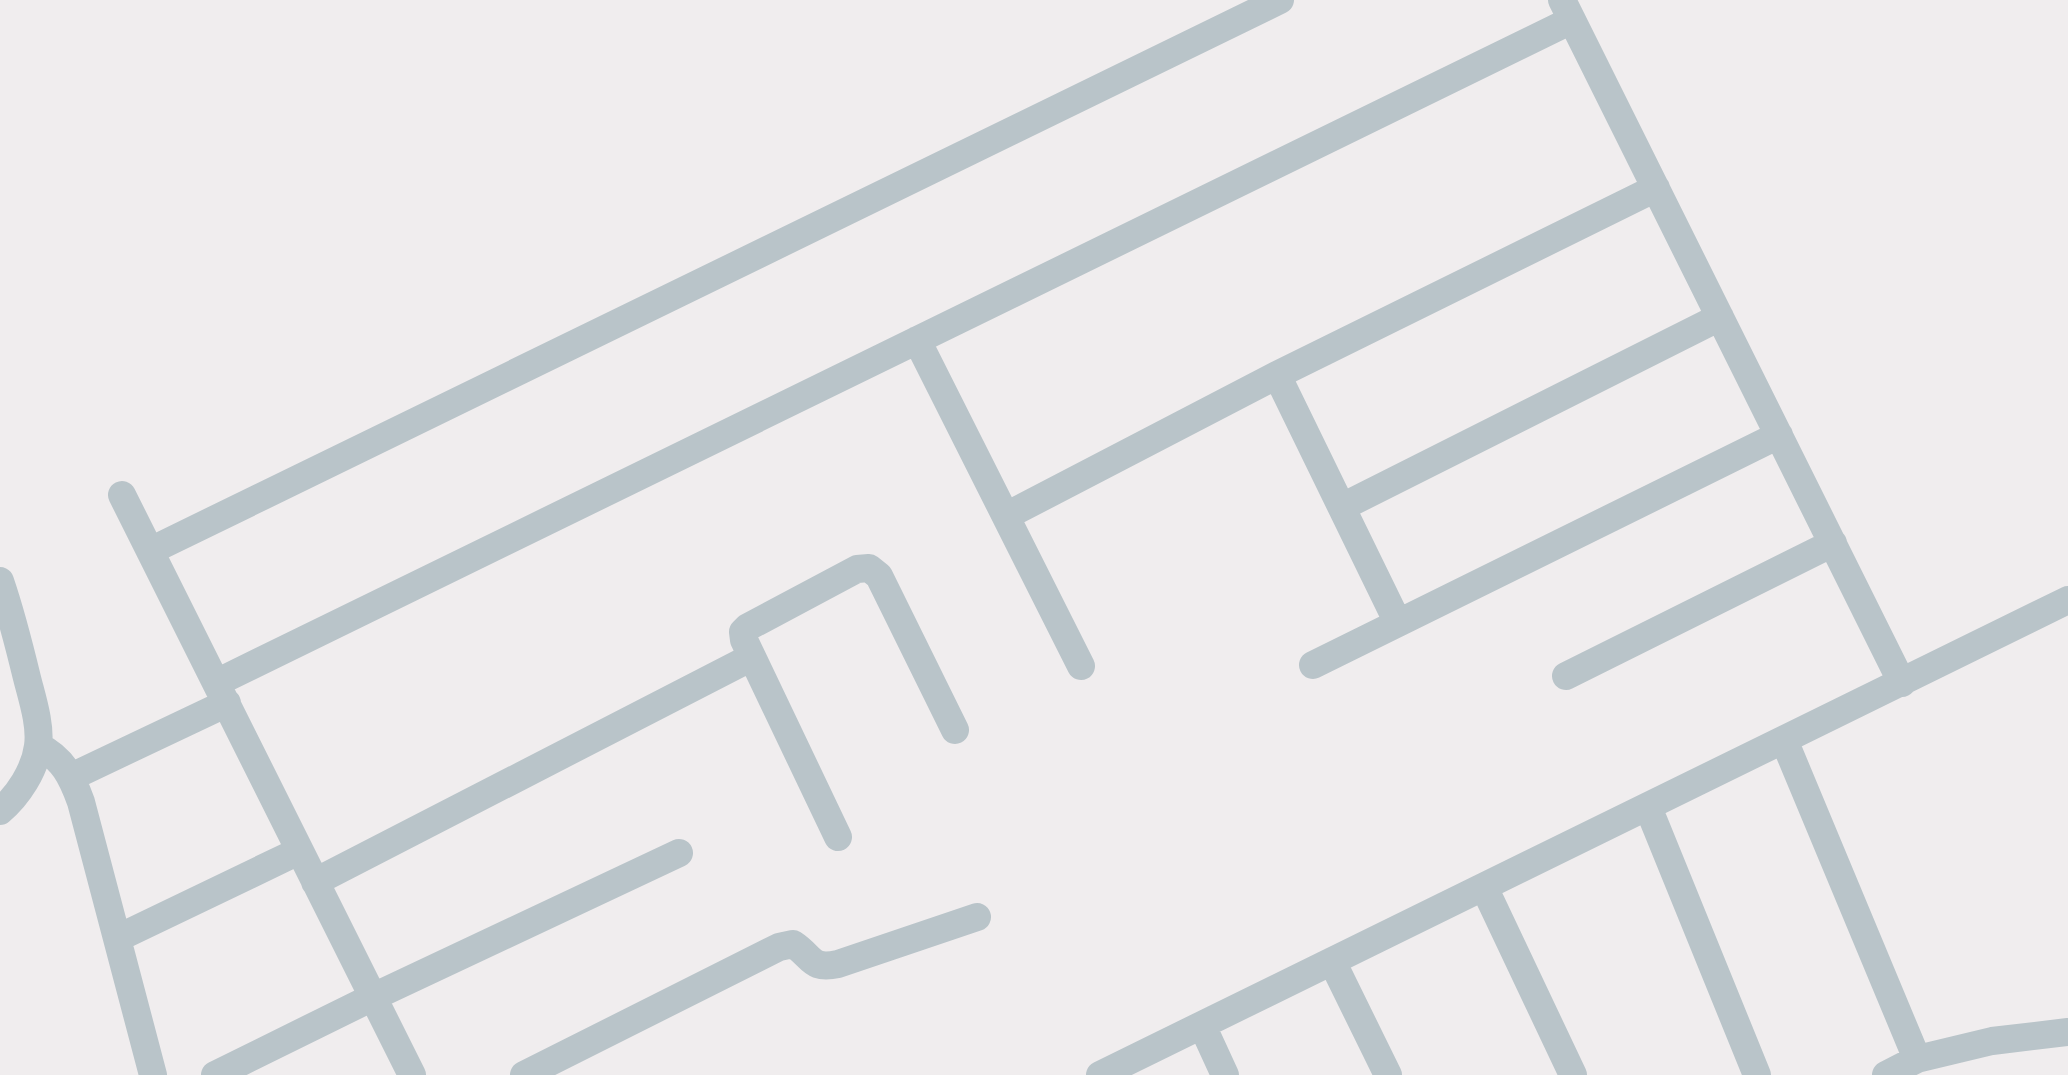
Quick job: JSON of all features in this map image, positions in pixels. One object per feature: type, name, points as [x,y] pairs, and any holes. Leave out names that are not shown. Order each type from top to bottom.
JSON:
[{"type":"street","points":[[150,551],[1280,0]]},
{"type":"street","points":[[72,777],[221,693],[1567,10],[1902,683]]},
{"type":"street","points":[[1006,516],[1278,375],[1656,188]]},
{"type":"street","points":[[1342,507],[1720,317]]},
{"type":"street","points":[[917,340],[1081,666]]},
{"type":"street","points":[[1278,375],[1398,623]]},
{"type":"street","points":[[1313,665],[1779,435]]},
{"type":"street","points":[[122,495],[412,1075]]},
{"type":"street","points":[[1566,676],[1833,543]]},
{"type":"street","points":[[838,837],[744,640],[743,632],[748,627],[857,569],[869,568],[879,576],[955,730]]},
{"type":"street","points":[[0,582],[6,616],[36,711],[38,746],[28,776],[8,805],[0,811]]},
{"type":"street","points":[[1113,1072],[1202,1025],[2068,600]]},
{"type":"street","points":[[315,882],[752,657]]},
{"type":"street","points":[[1784,740],[1917,1059]]},
{"type":"street","points":[[38,746],[49,751],[61,762],[72,777],[118,938],[153,1075]]},
{"type":"street","points":[[1648,806],[1757,1075]]},
{"type":"street","points":[[118,938],[299,851]]},
{"type":"street","points":[[215,1075],[373,997],[679,853]]},
{"type":"street","points":[[1484,887],[1573,1075]]},
{"type":"street","points":[[524,1075],[780,947],[793,944],[803,951],[814,963],[824,967],[977,917]]},
{"type":"street","points":[[1332,962],[1388,1075]]},
{"type":"street","points":[[1202,1025],[1225,1075]]},
{"type":"street","points":[[1886,1075],[1917,1059],[1992,1040],[2068,1032]]}]
